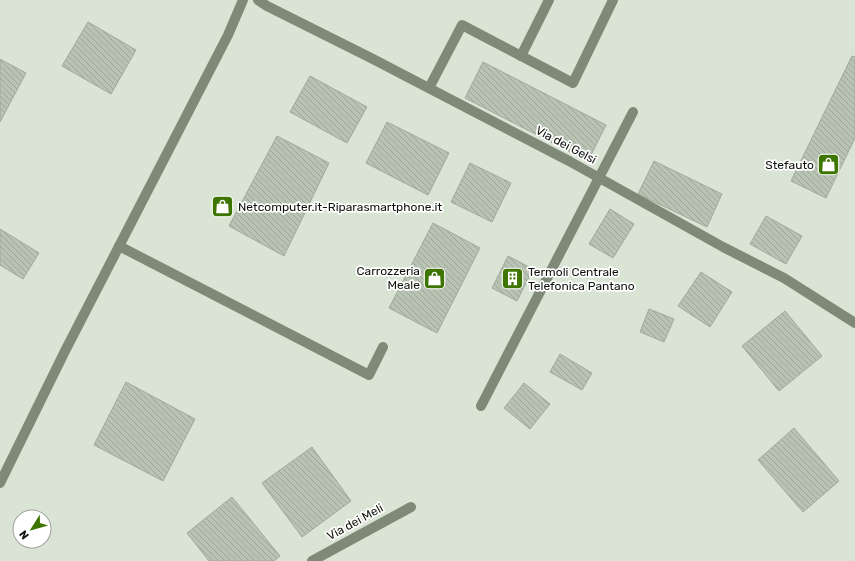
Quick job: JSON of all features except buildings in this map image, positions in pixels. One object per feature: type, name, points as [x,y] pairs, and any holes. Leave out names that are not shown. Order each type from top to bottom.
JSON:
[{"type":"street","points":[[0,483],[64,351],[228,35],[243,0]]},
{"type":"street","name":"Via dei Gelsi","points":[[258,0],[266,6],[429,88],[599,178],[723,247],[784,278],[855,323]]},
{"type":"street","points":[[521,56],[549,0]]},
{"type":"street","points":[[429,88],[462,25],[573,83],[613,0]]},
{"type":"street","points":[[480,406],[633,112]]},
{"type":"street","points":[[119,246],[369,375],[383,347]]},
{"type":"street","name":"Via dei Meli","points":[[312,561],[411,507]]},
{"type":"place","name":"Stefauto","points":[[829,165]]},
{"type":"place","name":"Netcomputer.it-Riparasmartphone.it","points":[[222,207]]},
{"type":"place","name":"Carrozzeria Meale","points":[[435,278]]},
{"type":"place","name":"Termoli Centrale Telefonica Pantano","points":[[513,279]]}]
